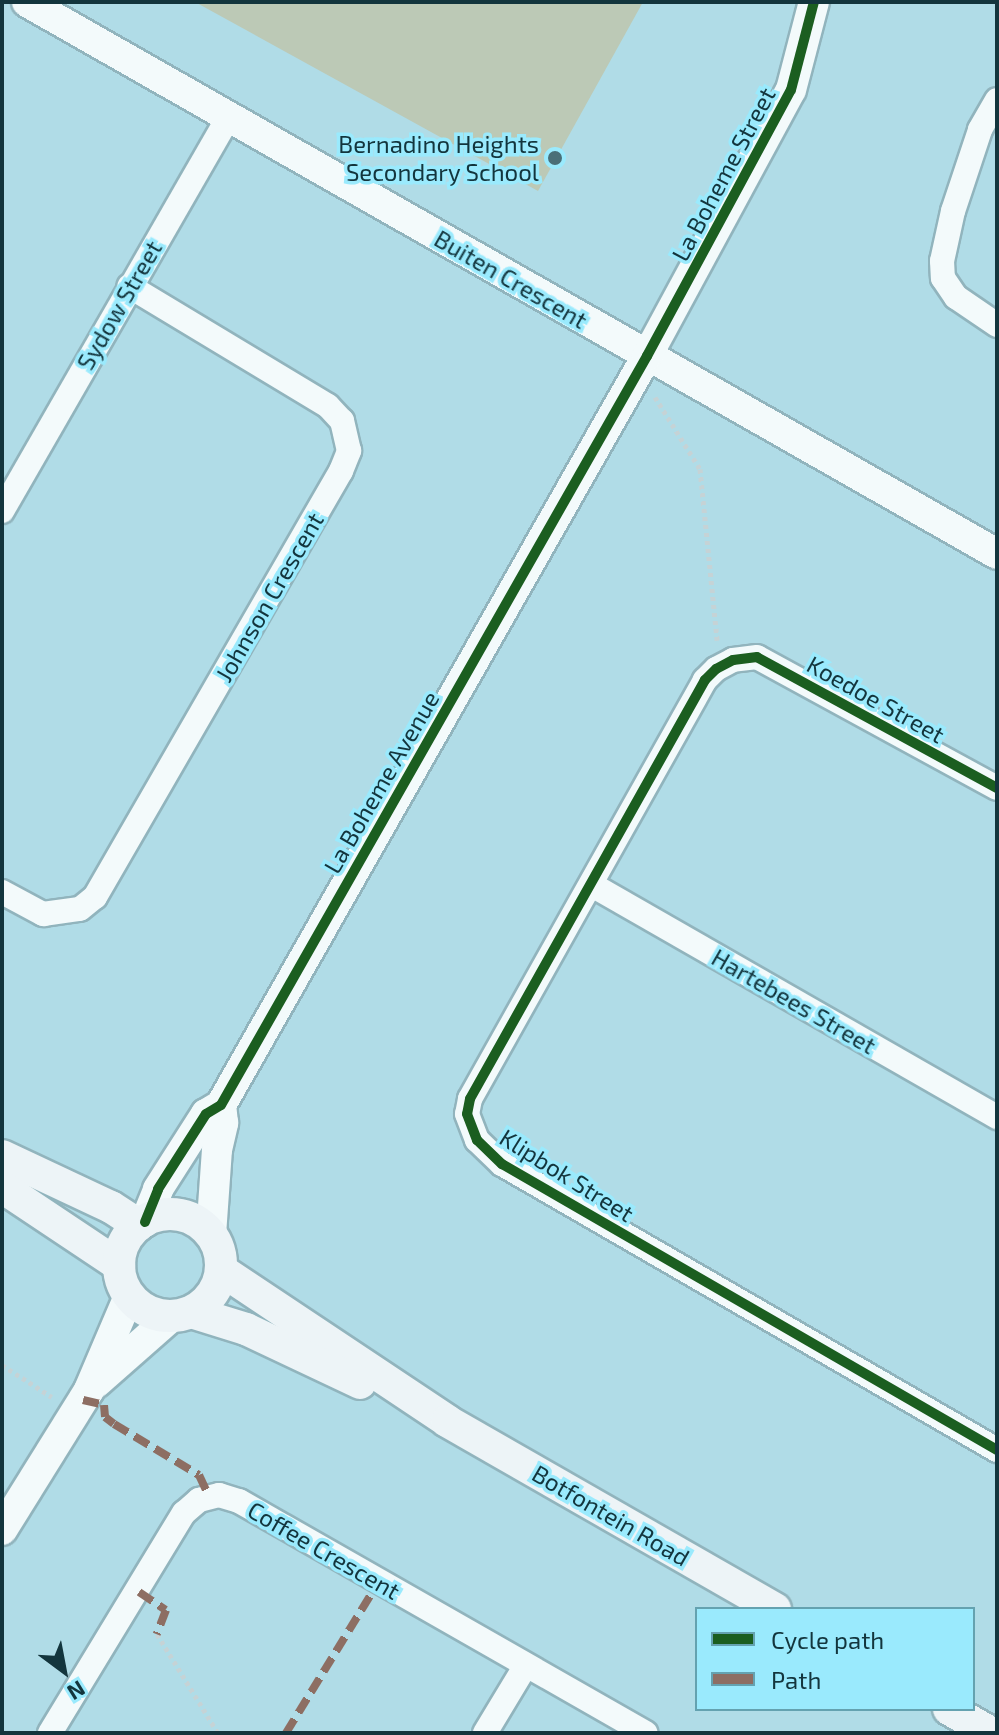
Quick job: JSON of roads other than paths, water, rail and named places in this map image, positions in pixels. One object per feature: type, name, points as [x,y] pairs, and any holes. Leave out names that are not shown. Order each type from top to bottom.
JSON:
[{"type":"main road","points":[[2,1156],[142,1223]]},
{"type":"main road","points":[[2,1187],[119,1265]]},
{"type":"main road","points":[[164,1215],[182,1216],[198,1223],[211,1235],[220,1252],[221,1270],[216,1287],[206,1302],[181,1314],[140,1307],[129,1296],[119,1265],[122,1248],[142,1223],[164,1215]]},
{"type":"main road","name":"Botfontein Road","points":[[221,1270],[447,1421],[772,1607]]},
{"type":"main road","name":"Botfontein Road","points":[[181,1314],[267,1338],[447,1421]]},
{"type":"main road","points":[[952,1711],[991,1733]]},
{"type":"street","name":"Buiten Crescent","points":[[27,2],[997,554]]},
{"type":"street","name":"La Boheme Street","points":[[647,356],[791,90],[814,2]]},
{"type":"street","points":[[997,100],[975,143],[953,211],[942,261],[943,278],[956,297],[997,325]]},
{"type":"street","name":"Sydow Street","points":[[12,469],[129,286],[230,115]]},
{"type":"street","name":"Johnson Crescent","points":[[2,892],[43,914],[80,909],[95,897],[333,485],[349,451],[342,421],[328,406],[129,286]]},
{"type":"street","name":"La Boheme Avenue","points":[[142,1223],[158,1189],[206,1114],[221,1105],[647,356]]},
{"type":"street","points":[[2,511],[12,469]]},
{"type":"street","name":"Koedoe Street","points":[[733,660],[757,657],[997,788]]},
{"type":"street","name":"Klipbok Street","points":[[733,660],[705,680],[470,1099],[467,1114],[477,1140],[502,1164],[997,1450]]},
{"type":"street","name":"Hartebees Street","points":[[592,885],[997,1117]]},
{"type":"street","name":"La Boheme Avenue","points":[[211,1235],[217,1150],[223,1123],[221,1105]]},
{"type":"street","points":[[2,1530],[89,1390],[129,1296]]},
{"type":"street","points":[[89,1390],[181,1314]]},
{"type":"street","name":"Coffee Crescent","points":[[50,1733],[184,1513],[209,1496],[239,1501],[645,1733]]},
{"type":"street","points":[[485,1733],[526,1665]]},
{"type":"place","name":"Bernadino Heights Secondary School","points":[[555,158]]}]
